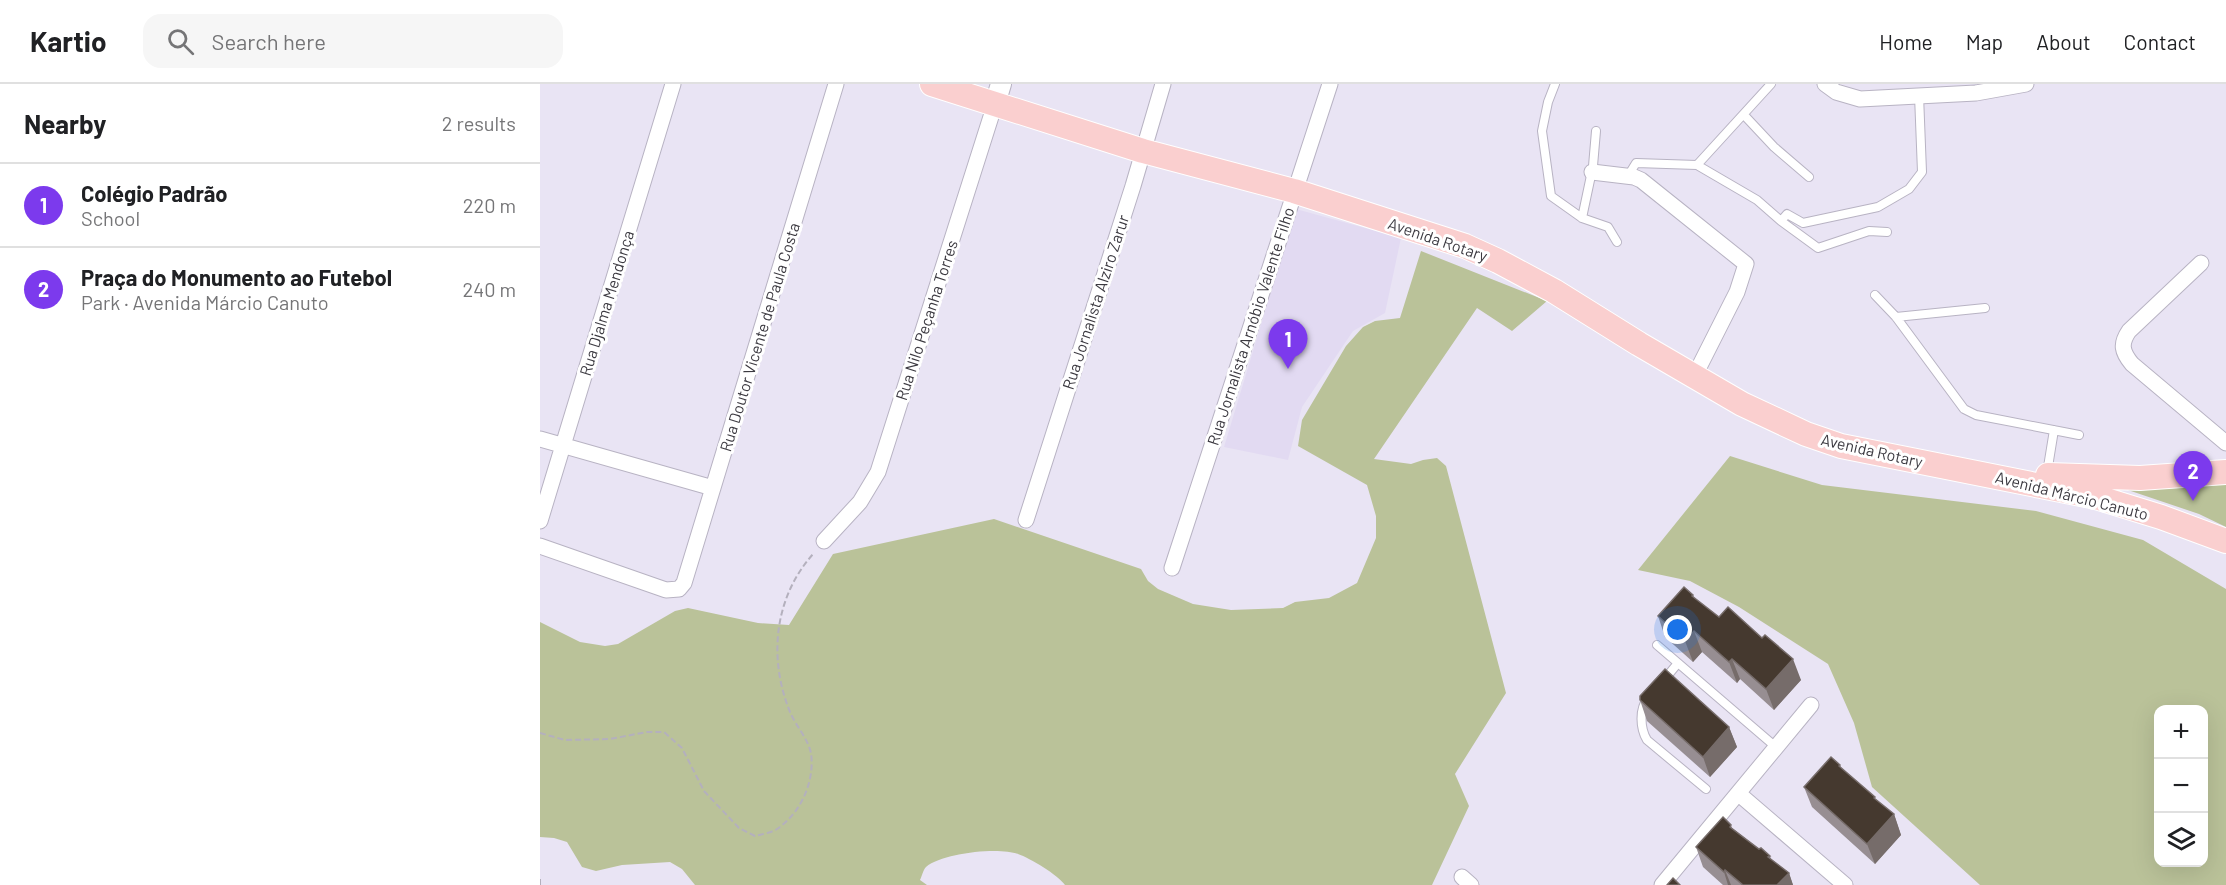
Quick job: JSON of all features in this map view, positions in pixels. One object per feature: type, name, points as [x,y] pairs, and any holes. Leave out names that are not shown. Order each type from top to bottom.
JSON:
[{"type":"main road","name":"Avenida Rotary","points":[[932,84],[998,94],[1143,151],[1294,191],[1465,246],[1554,291],[1694,377],[1757,412],[1806,434],[1841,446],[1985,473]]},
{"type":"main road","points":[[1985,473],[2140,478],[2226,472]]},
{"type":"main road","name":"Avenida Márcio Canuto","points":[[1985,473],[2096,497],[2161,517],[2226,541]]},
{"type":"street","name":"Rua Djalma Mendonça","points":[[540,521],[673,84]]},
{"type":"street","name":"Rua Doutor Vicente de Paula Costa","points":[[540,546],[666,590],[679,589],[684,583],[836,84]]},
{"type":"street","name":"Rua Jornalista Alziro Zarur","points":[[1026,520],[1163,84]]},
{"type":"street","name":"Rua Jornalista Arnóbio Valente Filho","points":[[1172,568],[1330,84]]},
{"type":"street","points":[[1824,84],[1836,92],[1860,99],[1976,93],[2024,84]]},
{"type":"street","name":"Rua Nilo Peçanha Torres","points":[[824,541],[860,502],[878,472],[998,94]]},
{"type":"street","points":[[1592,172],[1628,176],[1641,180],[1746,264],[1737,292],[1694,377]]},
{"type":"street","points":[[2201,263],[2129,331],[2124,339],[2124,355],[2226,443]]},
{"type":"street","points":[[540,439],[713,488]]},
{"type":"street","points":[[1662,885],[1811,705]]},
{"type":"street","points":[[1739,794],[1845,885]]},
{"type":"lane","points":[[1556,84],[1548,102],[1542,132],[1551,196],[1582,218],[1608,227],[1617,243]]},
{"type":"lane","points":[[1697,165],[1771,84]]},
{"type":"lane","points":[[1780,221],[1788,214],[1803,223],[1878,207],[1909,189],[1922,172],[1919,95]]},
{"type":"lane","points":[[1744,115],[1774,147],[1809,177]]},
{"type":"lane","points":[[1582,218],[1592,172],[1596,131]]},
{"type":"lane","points":[[1628,176],[1636,163],[1697,165],[1757,200],[1780,221],[1818,248],[1869,231],[1887,232]]},
{"type":"lane","points":[[1875,295],[1896,316],[1964,409],[1976,415],[2079,435]]},
{"type":"lane","points":[[1896,316],[1984,308]]},
{"type":"lane","points":[[2047,475],[2054,430]]},
{"type":"lane","points":[[1657,645],[1777,748]]},
{"type":"lane","points":[[1678,663],[1643,704],[1641,709],[1644,735],[1647,740],[1706,789]]},
{"type":"path","points":[[540,733],[565,740],[609,739],[647,732],[664,732],[682,748],[704,791],[739,828],[755,836],[775,831],[793,815],[801,802],[813,770],[810,750],[791,713],[780,681],[777,654],[780,618],[787,593],[808,560],[824,541]]},
{"type":"path","points":[[540,879],[540,885]]},
{"type":"shaded area","points":[[1296,209],[1401,238],[1385,313],[1353,331],[1302,407],[1288,460],[1224,447]]},
{"type":"green space","points":[[1421,251],[1547,301],[1512,331],[1477,308],[1374,459],[1411,464],[1437,458],[1446,466],[1506,693],[1455,774],[1469,806],[1432,885],[1065,885],[1050,872],[1018,854],[985,851],[957,855],[934,862],[925,868],[920,880],[927,885],[695,885],[682,869],[670,862],[622,865],[596,871],[582,867],[567,842],[540,837],[540,622],[580,642],[605,646],[618,644],[675,611],[688,608],[758,623],[789,625],[833,554],[994,519],[1141,569],[1148,581],[1158,589],[1193,604],[1231,610],[1283,608],[1295,602],[1329,598],[1357,583],[1376,538],[1376,516],[1367,485],[1298,446],[1302,420],[1346,346],[1363,327],[1375,321],[1400,318]]},
{"type":"green space","points":[[1730,456],[1822,485],[2036,511],[2143,540],[2226,589],[2226,885],[1980,885],[1872,787],[1854,723],[1828,664],[1739,607],[1690,581],[1638,570]]},
{"type":"green space","points":[[2226,482],[2226,527],[2199,514],[2122,488],[2211,485]]},
{"type":"building","points":[[1684,587],[1719,617],[1728,607],[1762,638],[1765,635],[1793,659],[1766,689],[1732,659],[1729,662],[1694,631],[1685,641],[1658,616]]},
{"type":"building","points":[[1665,669],[1729,727],[1703,757],[1640,700],[1640,696]]},
{"type":"building","points":[[1831,757],[1894,814],[1867,844],[1804,787]]},
{"type":"building","points":[[1723,817],[1731,825],[1730,827],[1759,849],[1761,848],[1770,856],[1768,857],[1789,873],[1777,885],[1743,885],[1725,870],[1724,872],[1696,847]]},
{"type":"building","points":[[1673,878],[1680,885],[1667,885]]},
{"type":"place","name":"Colégio Padrão","points":[[1288,369]]},
{"type":"place","name":"Praça do Monumento ao Futebol","points":[[2193,501]]}]
